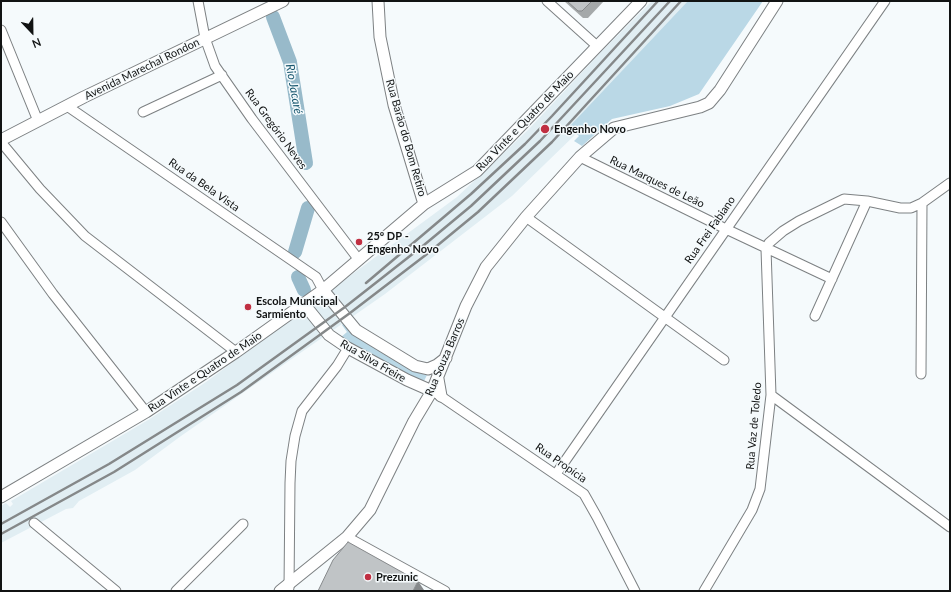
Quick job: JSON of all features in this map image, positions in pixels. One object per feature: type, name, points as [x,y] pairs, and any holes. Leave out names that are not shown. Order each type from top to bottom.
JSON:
[{"type":"main road","name":"Avenida Marechal Rondon","points":[[1,141],[67,106],[283,1]]},
{"type":"main road","name":"Rua Barão do Bom Retiro","points":[[378,1],[380,37],[394,105],[424,204]]},
{"type":"main road","name":"Rua Vinte e Quatro de Maio","points":[[1,497],[146,412],[236,352],[323,290],[424,204],[478,171],[641,1]]},
{"type":"main road","name":"Rua Souza Barros","points":[[280,591],[289,587],[347,537],[370,510],[414,421],[437,394],[438,378],[466,306],[486,267],[526,217],[580,157],[614,128],[700,107],[709,103],[720,90],[777,1]]},
{"type":"main road","name":"Rua Silva Freire","points":[[323,290],[356,330],[415,366],[428,369],[438,365],[446,358]]},
{"type":"main road","name":"Rua Silva Freire","points":[[304,304],[329,335],[348,348],[407,380],[437,394]]},
{"type":"street","name":"Rua Gregório Neves","points":[[198,1],[205,38],[210,54],[222,75],[252,119],[358,260]]},
{"type":"street","points":[[547,1],[597,46]]},
{"type":"street","name":"Rua Frei Fabiano","points":[[556,474],[885,1]]},
{"type":"street","points":[[1,30],[38,121]]},
{"type":"street","points":[[143,112],[222,75]]},
{"type":"street","name":"Rua da Bela Vista","points":[[67,106],[316,277],[323,290]]},
{"type":"street","points":[[1,141],[40,189],[85,236],[236,352]]},
{"type":"street","name":"Rua Marques de Leão","points":[[580,157],[766,249],[832,279]]},
{"type":"street","points":[[766,249],[774,238],[783,231],[830,205],[844,200],[868,201],[900,208],[911,208],[922,203],[950,183]]},
{"type":"street","points":[[814,316],[868,201]]},
{"type":"street","points":[[921,374],[922,203]]},
{"type":"street","points":[[526,217],[724,360]]},
{"type":"street","points":[[1,222],[53,294],[146,412]]},
{"type":"street","name":"Rua Vaz de Toledo","points":[[704,591],[752,510],[760,489],[771,395],[766,249]]},
{"type":"street","points":[[289,587],[291,461],[298,424],[302,411],[337,366],[348,348]]},
{"type":"street","name":"Rua Propícia","points":[[437,394],[584,494],[598,516],[635,591]]},
{"type":"street","points":[[771,395],[950,527]]},
{"type":"street","points":[[34,523],[111,589]]},
{"type":"street","points":[[176,591],[242,524]]},
{"type":"street","points":[[347,537],[445,591]]},
{"type":"shaded area","points":[[652,1],[713,1],[512,196],[385,294],[181,436],[135,470],[79,501],[73,508],[66,509],[1,543],[1,506],[6,503],[10,507],[13,504],[11,501],[148,420],[206,382],[457,197],[528,130],[602,51]]},
{"type":"shaded area","points":[[688,1],[763,1],[699,94],[670,106],[612,119],[582,146],[574,141],[579,136],[569,127]]},
{"type":"shaded area","points":[[343,324],[351,332],[370,345],[415,372],[427,375],[424,381],[409,376],[340,338],[347,332],[342,325]]},
{"type":"building","points":[[567,1],[592,1],[582,11],[578,11]]},
{"type":"building","name":"Prezunic","points":[[348,542],[418,581],[413,591],[318,591],[333,560]]},
{"type":"waterway","name":"Rio Jacaré","points":[[273,17],[290,62],[306,163]]},
{"type":"waterway","name":"Rio Jacaré","points":[[295,252],[308,208]]},
{"type":"waterway","name":"Rio Jacaré","points":[[298,277],[304,290]]},
{"type":"railway","points":[[366,283],[471,194],[525,144],[658,1]]},
{"type":"railway","points":[[1,524],[109,464],[237,385],[345,307],[471,206],[540,141],[670,1]]},
{"type":"railway","points":[[1,534],[114,472],[241,392],[350,313],[427,254],[478,212],[552,142],[681,1]]},
{"type":"place","name":"Engenho Novo","points":[[545,129]]},
{"type":"place","name":"25º DP - Engenho Novo","points":[[359,242]]},
{"type":"place","name":"Escola Municipal Sarmiento","points":[[248,307]]},
{"type":"place","name":"Prezunic","points":[[368,577]]}]
